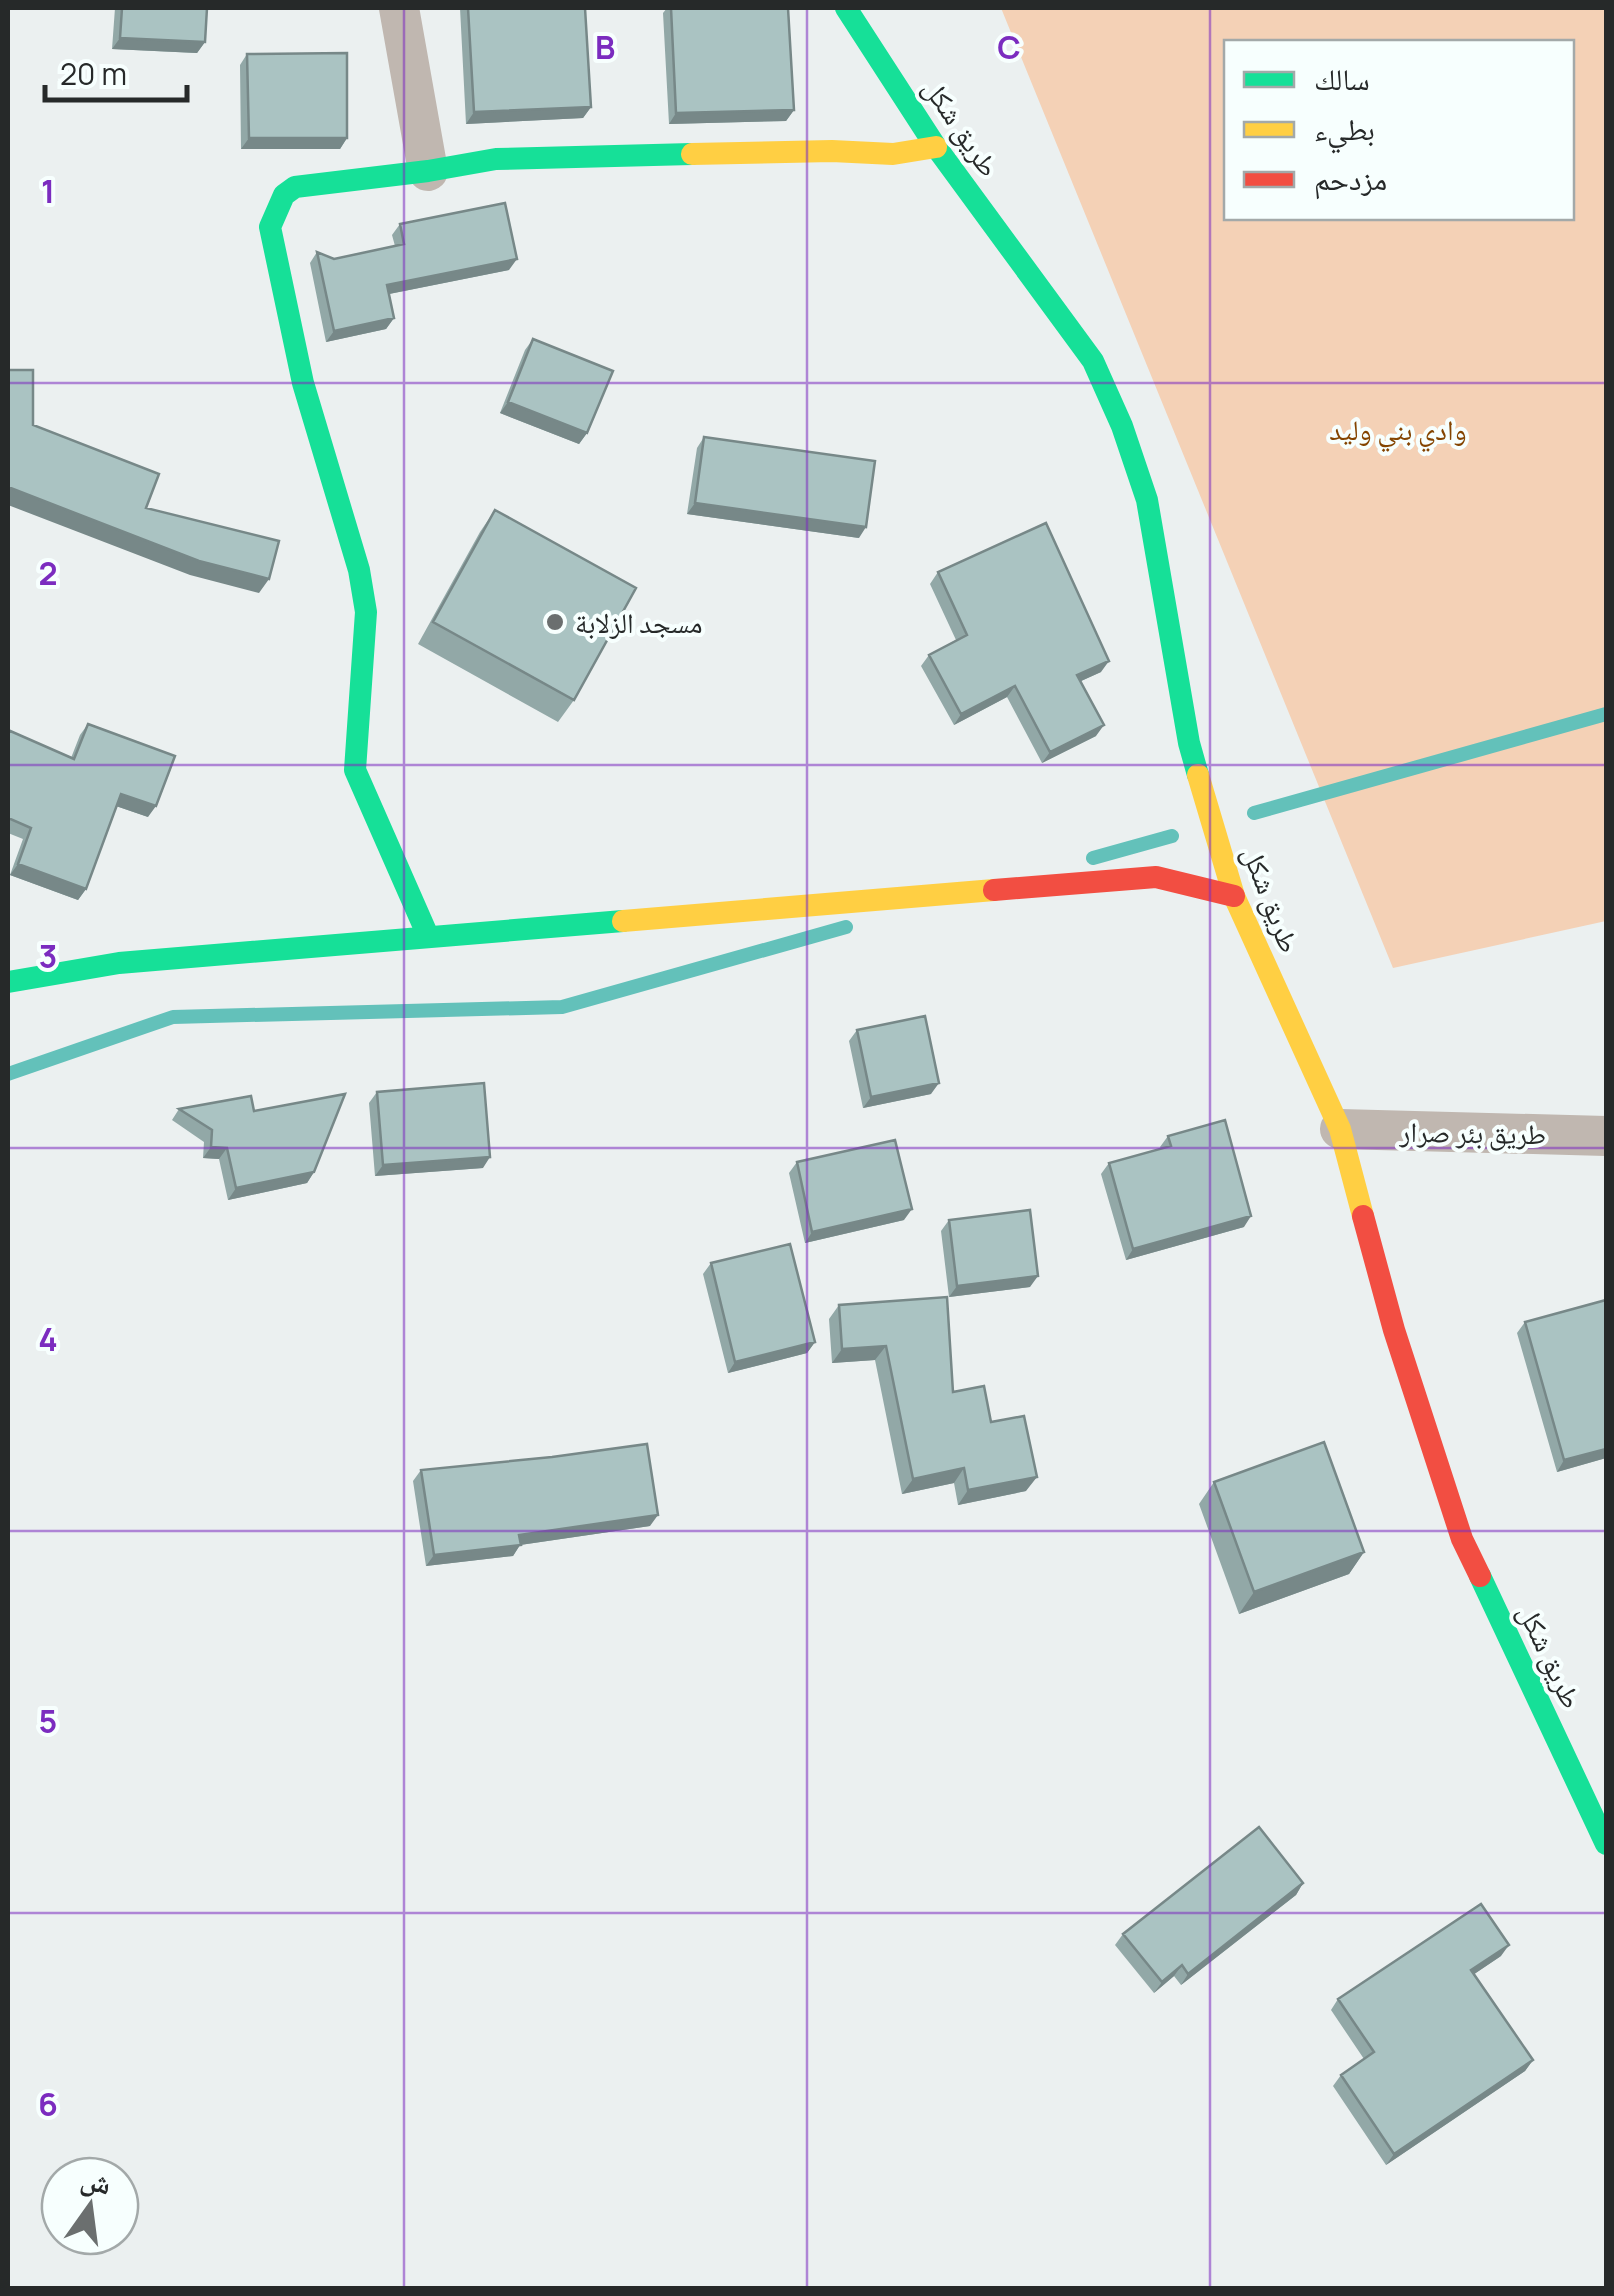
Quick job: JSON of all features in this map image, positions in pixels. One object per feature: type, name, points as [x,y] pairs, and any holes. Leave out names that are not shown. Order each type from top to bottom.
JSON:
[{"type":"street","points":[[400,8],[428,171]]},
{"type":"street","name":"طريق شكل","points":[[846,8],[936,146],[1093,361],[1122,426],[1147,500],[1188,743],[1234,896],[1340,1129],[1394,1330],[1462,1539],[1606,1844]]},
{"type":"street","points":[[428,936],[355,770],[366,612],[359,570],[302,383],[270,226],[284,195],[296,186],[496,159],[832,151],[893,154],[936,146]]},
{"type":"street","points":[[8,982],[119,963],[1156,877],[1234,896]]},
{"type":"street","name":"طريق بئر صرار","points":[[1340,1129],[1606,1136]]},
{"type":"green space","name":"وادي بني وليد","points":[[1001,8],[1606,8],[1606,921],[1393,968]]},
{"type":"building","points":[[122,8],[207,8],[205,42],[120,38]]},
{"type":"building","points":[[468,8],[585,8],[591,107],[474,112]]},
{"type":"building","points":[[671,8],[788,8],[794,110],[676,113]]},
{"type":"building","points":[[347,53],[347,138],[249,138],[247,54]]},
{"type":"building","points":[[505,203],[517,259],[387,285],[394,318],[334,331],[317,252],[334,259],[404,244],[400,224]]},
{"type":"building","points":[[533,339],[613,371],[587,433],[508,402]]},
{"type":"building","points":[[8,370],[33,370],[33,425],[159,474],[146,508],[279,541],[269,579],[199,561],[8,487]]},
{"type":"building","points":[[704,437],[875,461],[866,527],[695,503]]},
{"type":"building","points":[[495,510],[636,588],[574,700],[433,622]]},
{"type":"building","points":[[1046,523],[1109,661],[1077,675],[1104,725],[1050,752],[1015,686],[961,714],[929,655],[967,635],[938,572]]},
{"type":"building","points":[[88,724],[175,756],[156,806],[121,794],[86,889],[18,864],[31,828],[8,818],[8,730],[74,759]]},
{"type":"building","points":[[925,1016],[939,1083],[871,1097],[857,1030]]},
{"type":"building","points":[[484,1083],[490,1157],[383,1165],[377,1092]]},
{"type":"building","points":[[345,1094],[314,1172],[236,1188],[227,1148],[211,1147],[212,1130],[179,1109],[251,1096],[254,1111]]},
{"type":"building","points":[[1225,1120],[1251,1216],[1133,1249],[1109,1163],[1171,1146],[1168,1136]]},
{"type":"building","points":[[895,1140],[912,1209],[812,1232],[797,1162]]},
{"type":"building","points":[[1030,1210],[1038,1276],[957,1286],[949,1220]]},
{"type":"building","points":[[790,1244],[815,1342],[735,1362],[711,1263]]},
{"type":"building","points":[[947,1297],[953,1392],[984,1386],[991,1422],[1024,1416],[1037,1477],[968,1490],[964,1468],[913,1479],[886,1346],[842,1349],[839,1305]]},
{"type":"building","points":[[1606,1300],[1606,1449],[1564,1460],[1525,1322]]},
{"type":"building","points":[[1324,1442],[1364,1552],[1254,1592],[1214,1482]]},
{"type":"building","points":[[647,1444],[658,1515],[519,1535],[521,1545],[434,1555],[421,1470]]},
{"type":"building","points":[[1259,1827],[1303,1883],[1188,1974],[1182,1965],[1162,1982],[1123,1934]]},
{"type":"building","points":[[1481,1904],[1509,1945],[1471,1970],[1533,2060],[1394,2154],[1341,2075],[1374,2052],[1338,1999]]},
{"type":"waterway","points":[[1254,813],[1606,714]]},
{"type":"waterway","points":[[1093,858],[1172,836]]},
{"type":"waterway","points":[[8,1074],[173,1017],[562,1007],[846,927]]},
{"type":"traffic: fast","points":[[846,8],[936,147],[1093,361],[1122,426],[1147,500],[1189,743],[1198,775]]},
{"type":"traffic: fast","points":[[428,936],[355,770],[366,612],[359,570],[303,383],[270,227],[284,195],[295,187],[496,159],[692,154]]},
{"type":"traffic: fast","points":[[8,982],[119,963],[623,921]]},
{"type":"traffic: fast","points":[[1480,1576],[1606,1844]]},
{"type":"traffic: slow","points":[[692,154],[893,154],[936,147]]},
{"type":"traffic: slow","points":[[1198,775],[1234,896],[1340,1129],[1363,1216]]},
{"type":"traffic: slow","points":[[623,921],[994,890]]},
{"type":"traffic: jam","points":[[994,890],[1156,877],[1234,896]]},
{"type":"traffic: jam","points":[[1363,1216],[1394,1330],[1462,1539],[1480,1576]]},
{"type":"place","name":"مسجد الزلابة","points":[[555,622]]}]
